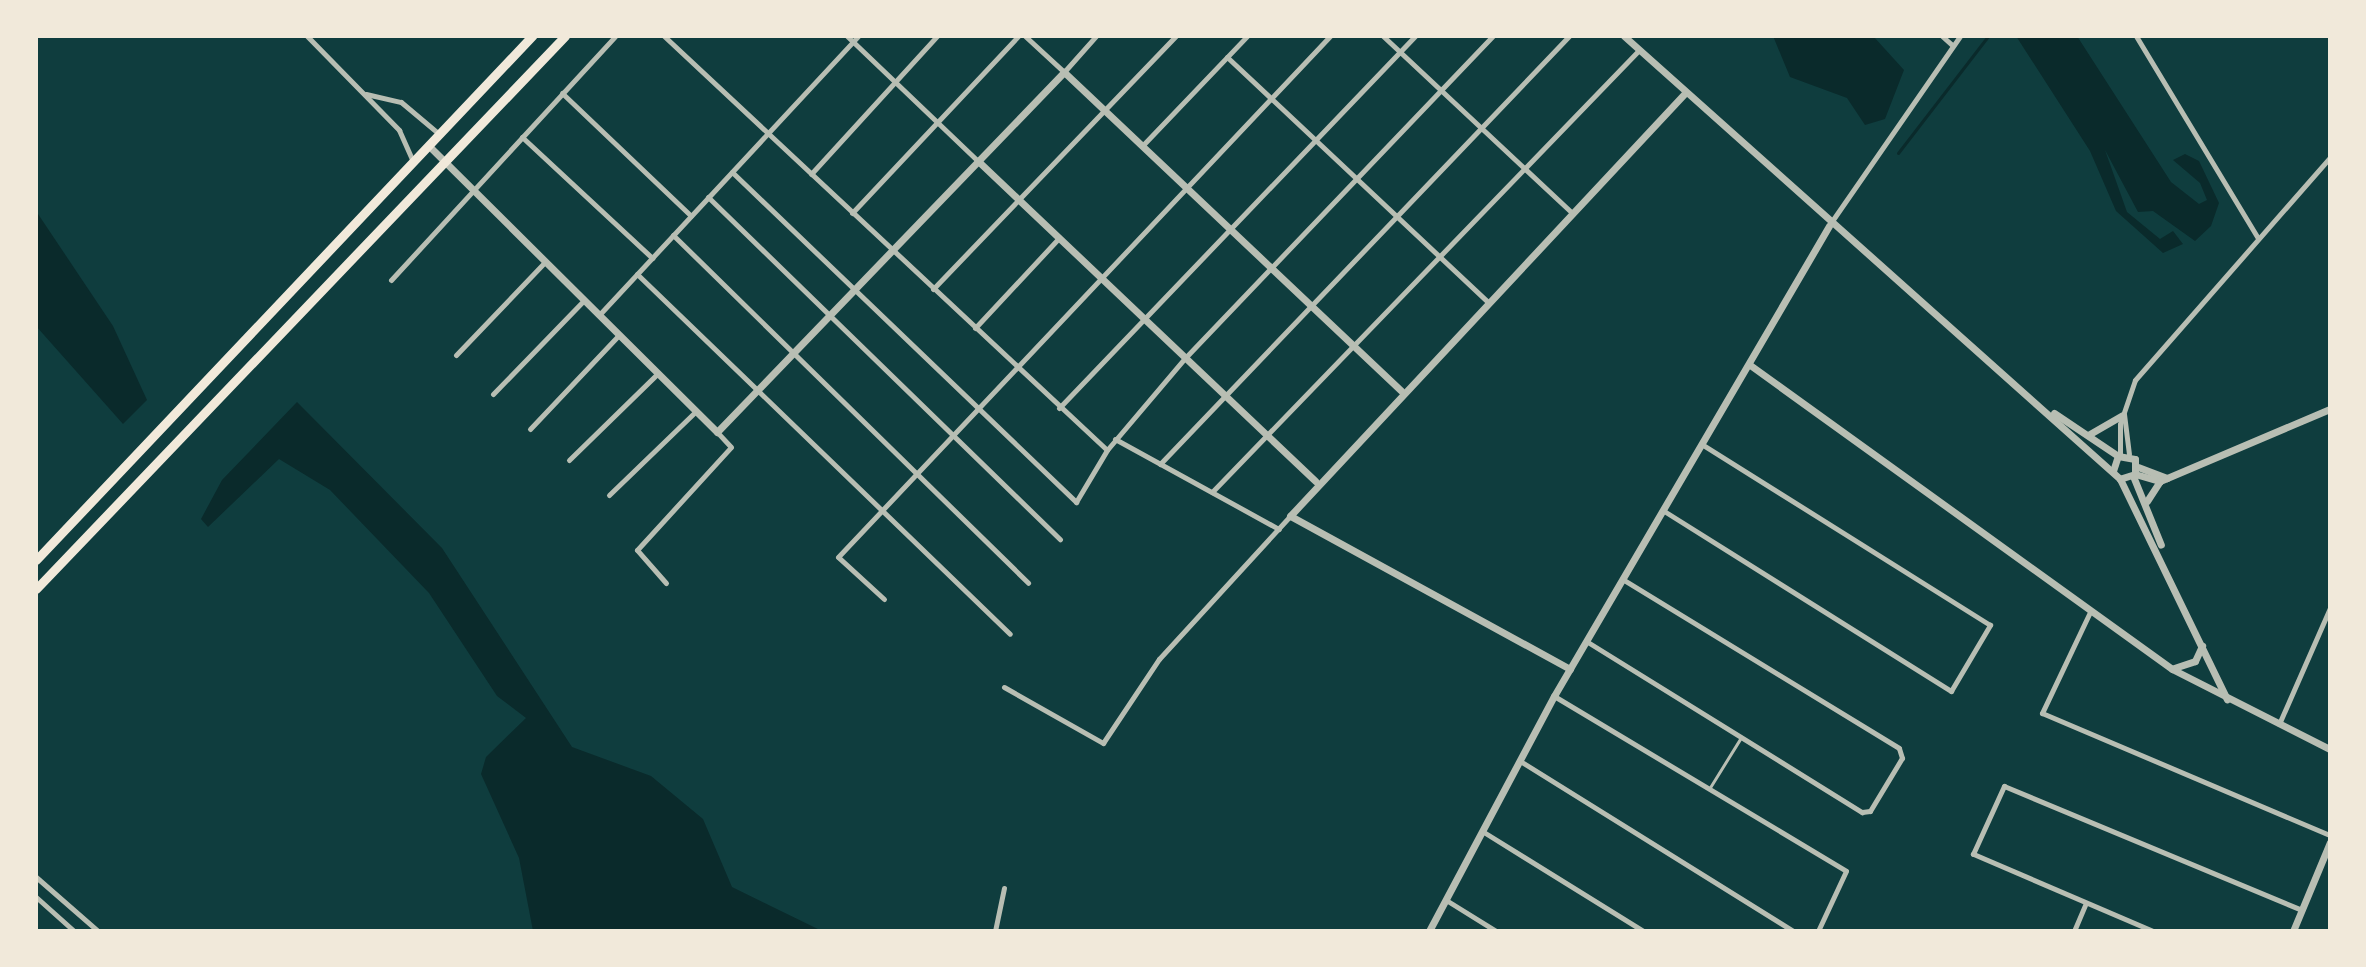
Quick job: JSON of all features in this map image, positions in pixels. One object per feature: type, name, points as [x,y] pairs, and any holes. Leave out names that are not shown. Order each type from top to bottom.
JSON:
[{"type":"main road","points":[[36,560],[532,36]]},
{"type":"main road","points":[[36,589],[446,164],[565,36]]},
{"type":"street","points":[[307,36],[403,136],[413,163]]},
{"type":"street","points":[[391,280],[615,36]]},
{"type":"street","points":[[664,36],[1107,450]]},
{"type":"street","points":[[847,36],[1315,481]]},
{"type":"street","points":[[599,315],[858,36]]},
{"type":"street","points":[[811,174],[937,36]]},
{"type":"street","points":[[852,213],[1018,36]]},
{"type":"street","points":[[1025,36],[1401,391]]},
{"type":"street","points":[[717,432],[1096,36]]},
{"type":"street","points":[[933,289],[1107,113],[1176,36]]},
{"type":"street","points":[[1142,146],[1247,36]]},
{"type":"street","points":[[884,599],[838,557],[1330,36]]},
{"type":"street","points":[[1383,36],[1571,212]]},
{"type":"street","points":[[1059,408],[1415,36]]},
{"type":"street","points":[[732,172],[1076,502],[1115,439],[1185,358],[1493,36]]},
{"type":"street","points":[[1160,464],[1569,36]]},
{"type":"street","points":[[1624,36],[1829,226],[2042,405],[2113,471],[2165,559],[2227,699]]},
{"type":"street","points":[[1942,36],[1952,45]]},
{"type":"street","points":[[1429,931],[1554,696],[1829,226],[1960,36]]},
{"type":"street","points":[[2136,36],[2258,238]]},
{"type":"street","points":[[1212,492],[1639,50]]},
{"type":"street","points":[[1227,57],[1487,301]]},
{"type":"street","points":[[362,92],[397,100],[441,134]]},
{"type":"street","points":[[562,93],[691,216]]},
{"type":"street","points":[[1004,687],[1103,743],[1159,659],[1279,529],[1315,481],[1685,93]]},
{"type":"street","points":[[522,137],[652,258]]},
{"type":"street","points":[[429,146],[731,447],[637,550],[666,583]]},
{"type":"street","points":[[2088,435],[2123,412],[2168,338],[2330,157]]},
{"type":"street","points":[[708,197],[1060,539]]},
{"type":"street","points":[[673,235],[1028,583]]},
{"type":"street","points":[[975,328],[1059,238]]},
{"type":"street","points":[[456,355],[545,262]]},
{"type":"street","points":[[637,274],[1010,634]]},
{"type":"street","points":[[493,394],[584,300]]},
{"type":"street","points":[[530,429],[619,335]]},
{"type":"street","points":[[1750,365],[2172,669],[2330,749]]},
{"type":"street","points":[[569,460],[658,373]]},
{"type":"street","points":[[2042,405],[2122,455],[2136,472],[2165,559]]},
{"type":"street","points":[[2147,501],[2163,479],[2330,409]]},
{"type":"street","points":[[609,495],[696,411]]},
{"type":"street","points":[[2113,471],[2122,455],[2123,412]]},
{"type":"street","points":[[1115,439],[1279,529]]},
{"type":"street","points":[[1664,511],[1951,691],[1990,625],[1703,445]]},
{"type":"street","points":[[2120,479],[2136,472],[2163,479]]},
{"type":"street","points":[[1290,516],[1570,669]]},
{"type":"street","points":[[1586,641],[1740,739],[1865,813],[1901,751],[1622,579]]},
{"type":"street","points":[[2279,725],[2330,608]]},
{"type":"street","points":[[2090,612],[2042,713],[2330,835]]},
{"type":"street","points":[[2172,669],[2195,661],[2202,644]]},
{"type":"street","points":[[1554,696],[1840,867],[1847,878],[1818,931]]},
{"type":"street","points":[[1520,761],[1793,931]]},
{"type":"street","points":[[2153,931],[1973,854],[2004,786],[2302,910]]},
{"type":"street","points":[[1482,831],[1643,931]]},
{"type":"street","points":[[2293,931],[2330,842]]},
{"type":"street","points":[[36,877],[98,931]]},
{"type":"street","points":[[995,931],[1004,888]]},
{"type":"street","points":[[36,897],[74,931]]},
{"type":"street","points":[[1446,900],[1496,931]]},
{"type":"street","points":[[2074,931],[2086,903]]},
{"type":"lane","points":[[1709,789],[1740,739]]},
{"type":"water","points":[[1773,36],[1874,37],[1904,70],[1885,119],[1865,125],[1847,98],[1790,77]]},
{"type":"water","points":[[2016,36],[2077,36],[2171,182],[2199,204],[2207,200],[2200,183],[2173,160],[2185,154],[2199,161],[2219,203],[2211,226],[2195,241],[2153,211],[2138,212],[2105,150],[2127,212],[2160,239],[2173,231],[2183,244],[2163,253],[2116,211],[2090,151]]},
{"type":"water","points":[[36,211],[113,326],[147,400],[123,424],[36,326]]},
{"type":"water","points":[[297,402],[442,548],[572,747],[651,776],[703,819],[732,887],[822,931],[533,931],[519,858],[481,774],[486,757],[526,718],[497,696],[429,593],[330,490],[279,459],[208,527],[201,519],[222,480]]},
{"type":"waterway","points":[[1898,153],[1988,36]]}]
